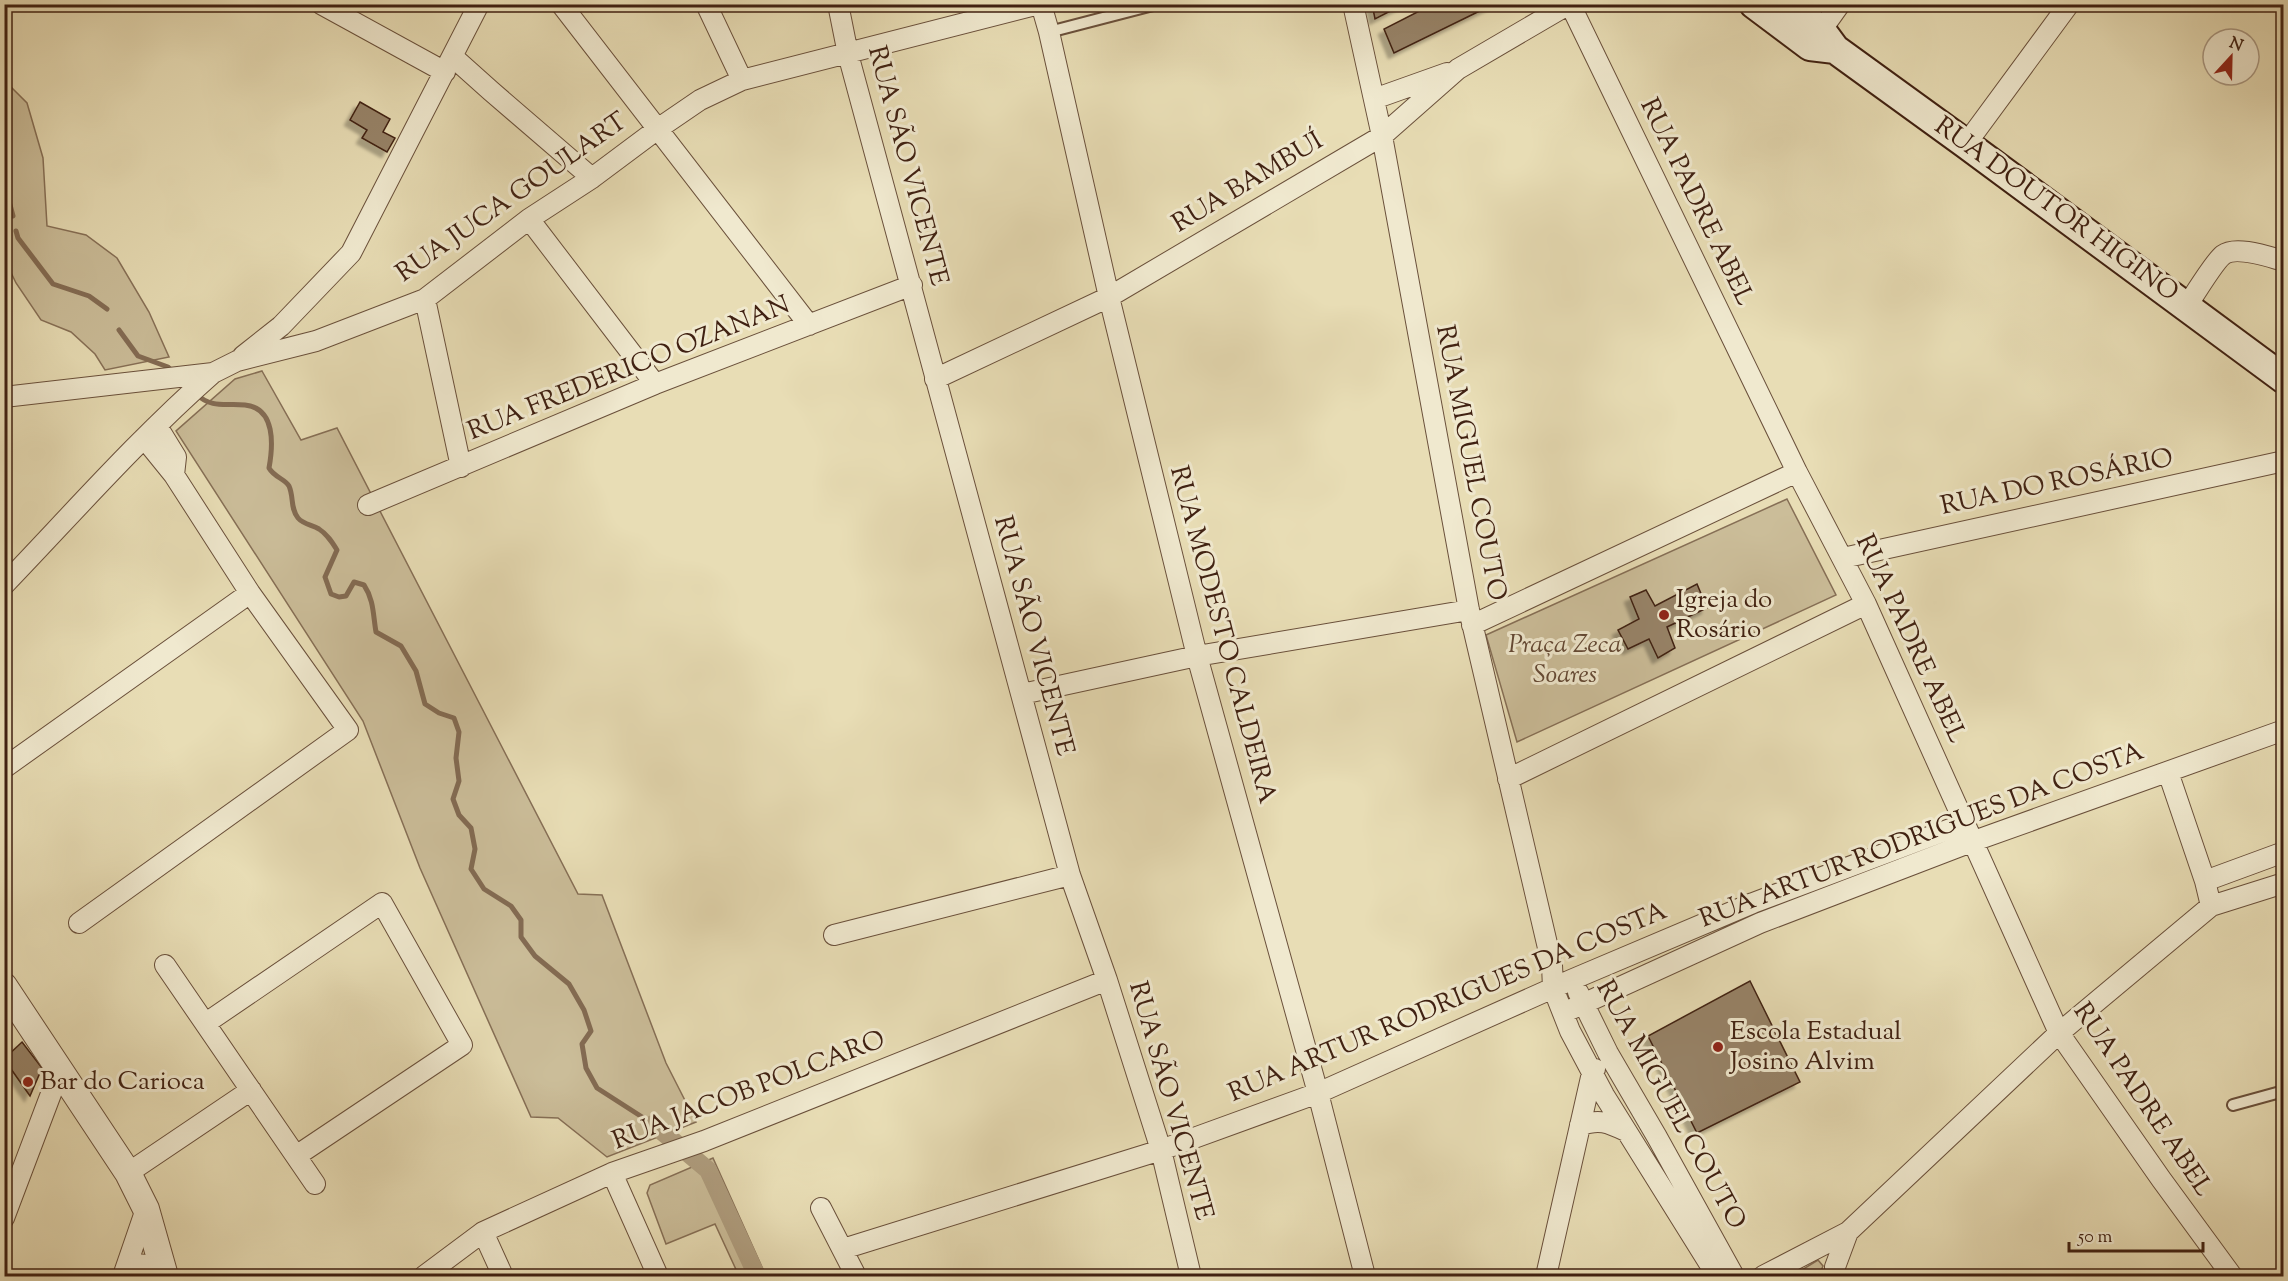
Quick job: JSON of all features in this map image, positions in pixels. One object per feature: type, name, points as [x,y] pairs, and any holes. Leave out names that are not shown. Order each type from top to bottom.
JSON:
[{"type":"main road","name":"RUA DOUTOR HIGINO","points":[[1754,4],[1822,42],[1966,144],[2281,378]]},
{"type":"main road","name":"RUA DOUTOR HIGINO","points":[[1788,4],[1822,42]]},
{"type":"street","points":[[321,4],[449,65],[592,178]]},
{"type":"street","points":[[237,362],[281,326],[351,253],[479,4]]},
{"type":"street","points":[[561,4],[809,325]]},
{"type":"street","points":[[706,4],[742,80]]},
{"type":"street","name":"RUA SÃO VICENTE","points":[[837,4],[848,54],[1070,875],[1107,980],[1161,1150],[1191,1276]]},
{"type":"street","name":"RUA JUCA GOULART","points":[[4,397],[213,373],[237,362],[316,341],[425,299],[529,219],[592,178],[659,128],[700,100],[742,80],[1040,4]]},
{"type":"street","name":"RUA MODESTO CALDEIRA","points":[[1040,4],[1049,32],[1109,297],[1197,656],[1318,1093],[1365,1276]]},
{"type":"street","name":"RUA MIGUEL COUTO","points":[[1353,4],[1382,136],[1471,617],[1552,964],[1562,984],[1583,1002],[1608,1053],[1734,1276]]},
{"type":"street","name":"RUA BAMBUÍ","points":[[935,379],[1109,297],[1382,136],[1458,69],[1570,4]]},
{"type":"street","name":"RUA PADRE ABEL","points":[[1570,4],[1797,472],[1866,604],[2059,1033],[2232,1276]]},
{"type":"street","points":[[1822,42],[1840,4]]},
{"type":"street","points":[[1966,144],[2069,4]]},
{"type":"street","points":[[1374,99],[1458,69]]},
{"type":"street","points":[[529,219],[655,384]]},
{"type":"street","points":[[2187,306],[2223,255],[2234,251],[2249,252],[2283,261]]},
{"type":"street","name":"RUA FREDERICO OZANAN","points":[[368,505],[655,384],[912,285]]},
{"type":"street","points":[[425,299],[461,467]]},
{"type":"street","points":[[4,585],[163,419],[213,373]]},
{"type":"street","points":[[79,923],[348,730],[250,592],[174,475],[163,419],[170,403],[167,395],[160,389],[138,382]]},
{"type":"street","name":"RUA DO ROSÁRIO","points":[[1843,558],[2283,461]]},
{"type":"street","points":[[1022,694],[1197,656],[1471,617],[1797,472]]},
{"type":"street","points":[[4,768],[250,592]]},
{"type":"street","points":[[1508,779],[1866,604]]},
{"type":"street","name":"RUA ARTUR RODRIGUES DA COSTA","points":[[1563,1013],[1760,923],[1974,841],[2283,730]]},
{"type":"street","points":[[2168,772],[2205,881],[2211,906]]},
{"type":"street","name":"RUA ARTUR RODRIGUES DA COSTA","points":[[843,1250],[1161,1150],[1318,1093],[1562,984],[1753,903],[1966,823]]},
{"type":"street","points":[[2205,881],[2283,852]]},
{"type":"street","points":[[834,934],[1070,875]]},
{"type":"street","points":[[1763,1276],[1848,1232],[2059,1033],[2211,906],[2283,883]]},
{"type":"street","points":[[206,1023],[382,903],[462,1045],[296,1156]]},
{"type":"street","points":[[1753,903],[1760,923]]},
{"type":"street","points":[[165,965],[315,1184]]},
{"type":"street","name":"RUA JACOB POLCARO","points":[[424,1276],[483,1232],[612,1173],[704,1141],[1107,980]]},
{"type":"street","name":"RUA MIGUEL COUTO","points":[[1562,984],[1563,1013],[1592,1073],[1717,1276]]},
{"type":"street","points":[[4,986],[128,1173],[146,1209],[163,1276]]},
{"type":"street","points":[[1546,1276],[1592,1073],[1608,1053]]},
{"type":"street","points":[[4,1218],[60,1070]]},
{"type":"street","points":[[128,1173],[251,1089]]},
{"type":"street","points":[[1580,1125],[1595,1120],[1622,1125],[1621,1113],[1627,1107],[1641,1108]]},
{"type":"street","points":[[612,1173],[658,1276]]},
{"type":"street","points":[[821,1208],[856,1276]]},
{"type":"street","points":[[124,1275],[146,1209]]},
{"type":"street","points":[[483,1232],[503,1276]]},
{"type":"street","points":[[1834,1272],[1848,1232]]},
{"type":"street","points":[[1822,1247],[1834,1272]]},
{"type":"street","points":[[124,1275],[133,1265],[143,1264],[155,1269],[163,1276]]},
{"type":"lane","points":[[1049,32],[1157,4]]},
{"type":"lane","points":[[2232,1106],[2283,1091]]},
{"type":"green space","points":[[5,81],[27,103],[43,158],[47,226],[86,235],[117,258],[149,312],[169,357],[105,370],[95,354],[71,332],[41,320],[16,283],[5,260]]},
{"type":"green space","points":[[262,371],[301,440],[337,428],[578,894],[602,895],[666,1063],[696,1122],[607,1157],[558,1118],[531,1117],[420,868],[363,721],[176,431],[235,379]]},
{"type":"green space","name":"Praça Zeca Soares","points":[[1787,499],[1836,595],[1517,742],[1486,635]]},
{"type":"green space","points":[[713,1158],[766,1276],[739,1276],[715,1224],[666,1244],[647,1193],[650,1185]]},
{"type":"green space","points":[[1818,1260],[1823,1266],[1819,1276],[1792,1276]]},
{"type":"building","points":[[1372,4],[1404,4],[1375,19]]},
{"type":"building","points":[[1433,4],[1494,4],[1394,53],[1384,29]]},
{"type":"building","points":[[360,102],[390,119],[383,132],[395,138],[387,152],[362,138],[367,130],[350,120]]},
{"type":"building","points":[[1697,584],[1707,608],[1667,627],[1675,648],[1658,658],[1649,639],[1628,649],[1618,630],[1639,619],[1630,597],[1646,590],[1655,606]]},
{"type":"building","points":[[1750,981],[1800,1082],[1697,1133],[1648,1036]]},
{"type":"building","name":"Bar do Carioca","points":[[22,1042],[42,1068],[30,1096],[4,1059]]},
{"type":"waterway","points":[[4,183],[13,216]]},
{"type":"waterway","points":[[16,231],[18,238],[53,284],[89,296],[107,309]]},
{"type":"waterway","points":[[119,330],[138,356],[168,367],[174,373]]},
{"type":"waterway","points":[[196,394],[214,404],[245,405],[262,413],[270,429],[269,468],[289,486],[298,518],[322,531],[337,550],[325,577],[331,594],[339,597],[346,596],[354,582],[364,585],[371,602],[376,632],[401,646],[416,671],[425,704],[439,713],[454,718],[459,732],[456,758],[459,781],[453,799],[459,815],[471,828],[475,849],[471,869],[484,889],[511,906],[521,920],[521,937],[535,956],[569,984],[584,1010],[591,1031],[582,1044],[586,1068],[597,1088],[653,1124]]},
{"type":"waterway","points":[[653,1124],[708,1170],[757,1276]]},
{"type":"place","name":"Igreja do Rosário","points":[[1664,615]]},
{"type":"place","name":"Escola Estadual Josino Alvim","points":[[1718,1047]]},
{"type":"place","name":"Bar do Carioca","points":[[28,1082]]}]
